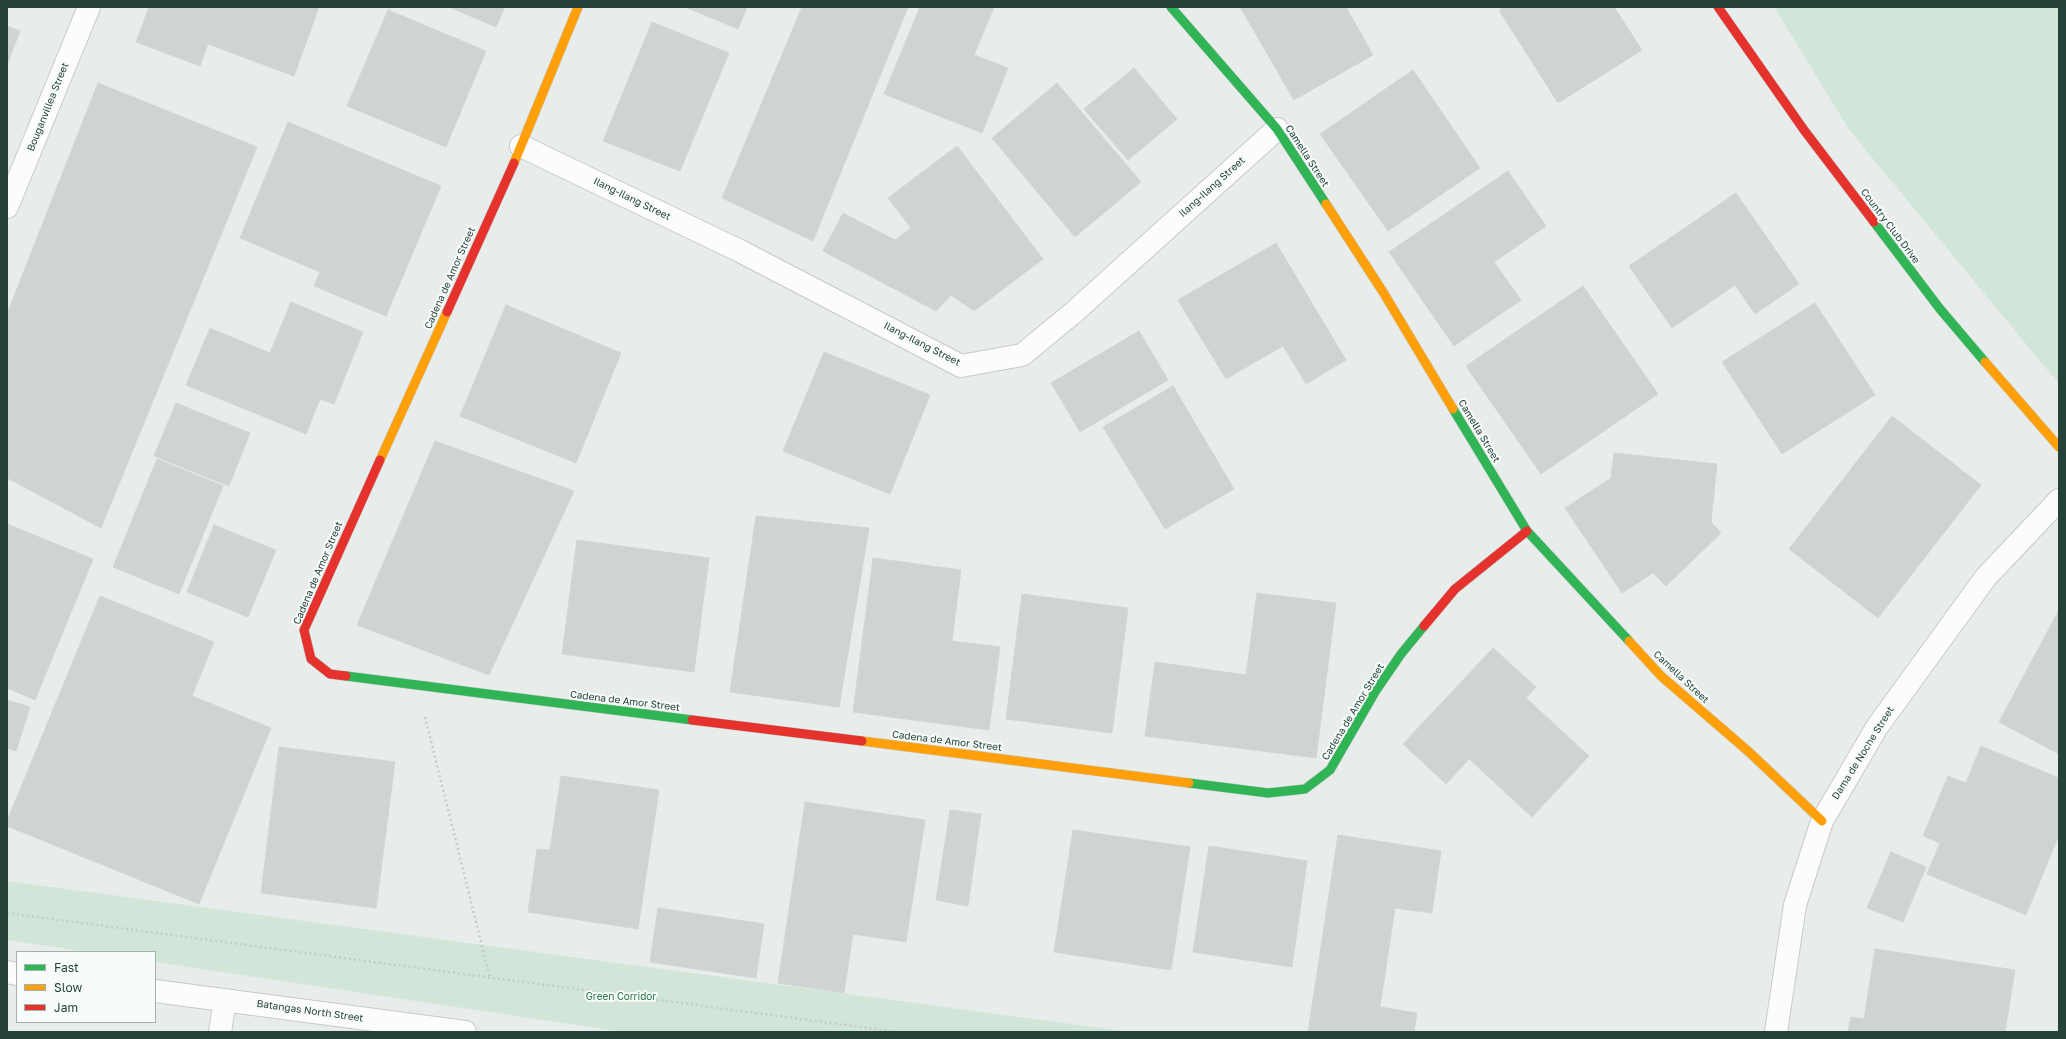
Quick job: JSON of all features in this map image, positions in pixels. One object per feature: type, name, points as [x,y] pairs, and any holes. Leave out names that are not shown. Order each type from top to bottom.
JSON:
[{"type":"street","name":"Bouganvillea Street","points":[[7,207],[89,7]]},
{"type":"street","name":"Cadena de Amor Street","points":[[578,7],[521,146],[304,630],[310,659],[330,674],[1268,793],[1305,790],[1330,770],[1375,692],[1401,654],[1455,589],[1527,531]]},
{"type":"street","name":"Camella Street","points":[[1171,7],[1277,129],[1383,292],[1527,531],[1661,676],[1749,752],[1822,821]]},
{"type":"street","name":"Country Club Drive","points":[[1718,7],[1804,130],[1940,309],[2059,447]]},
{"type":"street","name":"Ilang-Ilang Street","points":[[521,146],[740,251],[961,366],[1022,355],[1073,313],[1277,129]]},
{"type":"street","name":"Dama de Noche Street","points":[[1776,1032],[1796,905],[1822,821],[1877,727],[1986,577],[2059,500]]},
{"type":"street","name":"Batangas North Street","points":[[156,991],[465,1032]]},
{"type":"street","points":[[220,1032],[225,1000]]},
{"type":"path","points":[[418,686],[490,978]]},
{"type":"path","points":[[7,912],[898,1032]]},
{"type":"green space","points":[[1774,7],[2059,7],[2059,384],[1850,131]]},
{"type":"green space","name":"Green Corridor","points":[[7,881],[1131,1032],[623,1032],[156,962],[156,951],[80,951],[7,940]]},
{"type":"building","points":[[149,7],[319,7],[294,76],[208,44],[200,66],[136,42]]},
{"type":"building","points":[[449,7],[505,7],[496,27]]},
{"type":"building","points":[[685,7],[747,7],[738,29]]},
{"type":"building","points":[[802,7],[908,7],[813,241],[722,198]]},
{"type":"building","points":[[920,7],[994,7],[974,55],[1008,68],[982,133],[884,94]]},
{"type":"building","points":[[1240,7],[1346,7],[1373,55],[1294,100]]},
{"type":"building","points":[[1504,7],[1614,7],[1642,50],[1558,103],[1499,10]]},
{"type":"building","points":[[388,10],[486,51],[446,147],[347,106]]},
{"type":"building","points":[[652,22],[729,53],[680,171],[603,141]]},
{"type":"building","points":[[7,26],[20,31],[7,65]]},
{"type":"building","points":[[1134,68],[1177,119],[1128,160],[1084,109]]},
{"type":"building","points":[[1413,70],[1480,168],[1388,231],[1320,134]]},
{"type":"building","points":[[98,83],[257,147],[101,528],[7,478],[7,314]]},
{"type":"building","points":[[1057,83],[1141,182],[1075,237],[992,138]]},
{"type":"building","points":[[288,122],[441,186],[386,316],[314,286],[320,272],[240,238]]},
{"type":"building","points":[[957,146],[1043,259],[974,311],[951,295],[936,311],[823,251],[843,213],[895,240],[911,228],[888,198]]},
{"type":"building","points":[[1508,171],[1546,226],[1494,262],[1521,300],[1454,346],[1389,252]]},
{"type":"building","points":[[1736,193],[1799,284],[1755,314],[1735,285],[1672,328],[1629,266]]},
{"type":"building","points":[[1276,243],[1346,360],[1306,384],[1283,346],[1226,379],[1178,300]]},
{"type":"building","points":[[1583,286],[1658,394],[1541,474],[1466,366]]},
{"type":"building","points":[[291,302],[363,332],[334,404],[320,399],[306,434],[186,385],[210,328],[270,353]]},
{"type":"building","points":[[1815,303],[1875,395],[1782,454],[1722,362]]},
{"type":"building","points":[[506,305],[621,353],[576,463],[460,416]]},
{"type":"building","points":[[1139,331],[1168,380],[1080,432],[1051,383]]},
{"type":"building","points":[[824,352],[930,395],[890,494],[783,451]]},
{"type":"building","points":[[1173,386],[1234,489],[1165,529],[1103,427]]},
{"type":"building","points":[[176,403],[250,433],[229,486],[154,456]]},
{"type":"building","points":[[1892,416],[1981,485],[1878,618],[1789,549]]},
{"type":"building","points":[[435,441],[574,491],[489,675],[357,625]]},
{"type":"building","points":[[1614,453],[1717,464],[1711,522],[1721,533],[1666,586],[1653,573],[1622,593],[1565,508],[1611,478]]},
{"type":"building","points":[[157,459],[223,486],[179,594],[113,567]]},
{"type":"building","points":[[756,516],[869,528],[839,707],[730,692]]},
{"type":"building","points":[[7,524],[93,559],[35,700],[7,688]]},
{"type":"building","points":[[214,525],[276,550],[248,617],[187,592]]},
{"type":"building","points":[[577,540],[709,558],[694,672],[562,654]]},
{"type":"building","points":[[873,558],[961,570],[952,641],[1000,647],[989,730],[853,712]]},
{"type":"building","points":[[1257,593],[1336,603],[1316,758],[1145,736],[1155,662],[1246,675]]},
{"type":"building","points":[[1022,594],[1128,608],[1112,733],[1006,719]]},
{"type":"building","points":[[100,596],[214,642],[192,696],[271,728],[199,904],[7,826],[7,821]]},
{"type":"building","points":[[2059,610],[2059,754],[1999,722]]},
{"type":"building","points":[[1493,648],[1536,687],[1526,698],[1589,756],[1532,817],[1469,759],[1446,784],[1403,744]]},
{"type":"building","points":[[7,700],[30,707],[16,751],[7,748]]},
{"type":"building","points":[[1981,746],[2059,778],[2059,835],[2026,915],[1927,874],[1940,843],[1923,836],[1948,776],[1966,783]]},
{"type":"building","points":[[279,747],[395,762],[376,908],[261,893]]},
{"type":"building","points":[[561,776],[659,790],[638,929],[528,912],[537,849],[550,850]]},
{"type":"building","points":[[805,802],[925,820],[906,942],[853,934],[844,993],[778,983]]},
{"type":"building","points":[[950,810],[981,814],[968,906],[936,900]]},
{"type":"building","points":[[1073,830],[1190,847],[1171,970],[1054,952]]},
{"type":"building","points":[[1338,835],[1441,851],[1432,913],[1395,908],[1380,1007],[1417,1013],[1414,1032],[1308,1032]]},
{"type":"building","points":[[1209,846],[1307,861],[1292,967],[1193,952]]},
{"type":"building","points":[[1891,852],[1926,867],[1903,922],[1867,908]]},
{"type":"building","points":[[658,908],[764,924],[756,978],[650,962]]},
{"type":"building","points":[[1875,949],[2015,970],[2005,1032],[1848,1032],[1851,1017],[1864,1019]]},
{"type":"traffic: fast","points":[[1171,7],[1277,129],[1326,204]]},
{"type":"traffic: fast","points":[[1874,222],[1940,309],[1985,362]]},
{"type":"traffic: fast","points":[[1453,409],[1527,531],[1629,641]]},
{"type":"traffic: fast","points":[[1189,783],[1268,793],[1305,789],[1330,770],[1375,692],[1401,654],[1424,626]]},
{"type":"traffic: fast","points":[[346,676],[692,720]]},
{"type":"traffic: slow","points":[[514,163],[578,7]]},
{"type":"traffic: slow","points":[[1326,204],[1383,292],[1453,409]]},
{"type":"traffic: slow","points":[[380,460],[447,312]]},
{"type":"traffic: slow","points":[[1985,362],[2059,447]]},
{"type":"traffic: slow","points":[[1629,641],[1661,676],[1749,752],[1822,821]]},
{"type":"traffic: slow","points":[[862,741],[1189,783]]},
{"type":"traffic: jam","points":[[1718,7],[1804,130],[1874,222]]},
{"type":"traffic: jam","points":[[447,312],[514,163]]},
{"type":"traffic: jam","points":[[346,676],[330,674],[311,659],[304,630],[380,460]]},
{"type":"traffic: jam","points":[[1424,626],[1455,589],[1527,531]]},
{"type":"traffic: jam","points":[[692,720],[862,741]]}]
